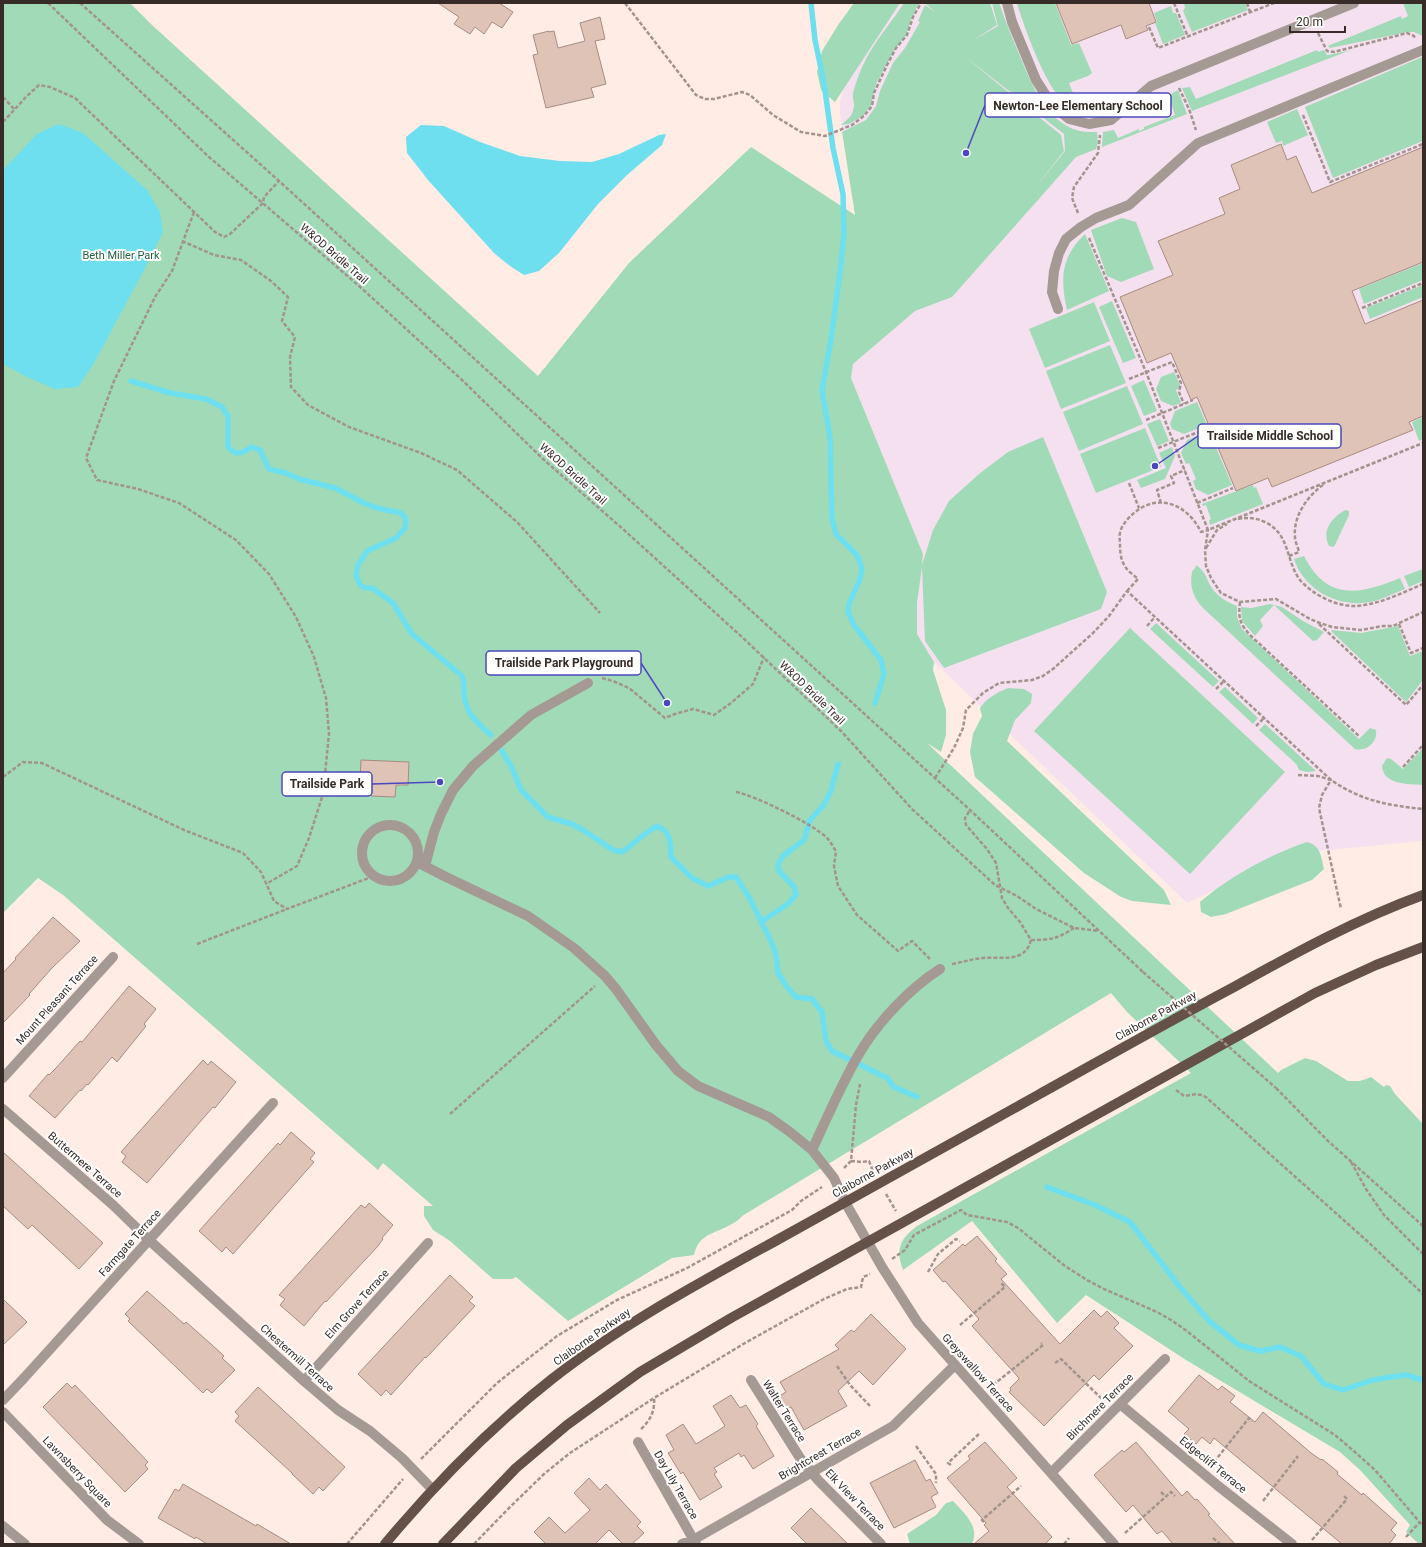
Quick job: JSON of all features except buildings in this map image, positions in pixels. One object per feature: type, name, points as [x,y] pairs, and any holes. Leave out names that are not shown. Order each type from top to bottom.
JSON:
[{"type":"main road","name":"Claiborne Parkway","points":[[385,1544],[432,1489],[474,1448],[546,1384],[626,1326],[845,1202],[1306,947],[1384,910],[1423,895]]},
{"type":"main road","points":[[443,1544],[516,1468],[567,1425],[614,1389],[697,1337],[1315,993],[1376,965],[1423,948]]},
{"type":"street","points":[[1007,3],[1012,22],[1036,80],[1052,105],[1069,119],[1089,124],[1111,120],[1151,86],[1354,3]]},
{"type":"street","points":[[1058,309],[1052,292],[1054,271],[1059,253],[1066,239],[1081,227],[1096,218],[1129,205],[1200,142],[1423,50]]},
{"type":"street","points":[[421,864],[415,839],[409,832],[397,825],[383,825],[374,828],[367,835],[363,843],[361,852],[362,862],[367,870],[382,880],[399,880],[421,864],[453,790],[473,766],[531,715],[588,683]]},
{"type":"street","name":"Greyswallow Terrace","points":[[421,864],[528,916],[574,948],[606,976],[656,1045],[678,1071],[698,1086],[769,1117],[812,1150],[834,1178],[845,1202],[869,1241],[882,1267],[918,1323],[1114,1544]]},
{"type":"street","name":"Mount Pleasant Terrace","points":[[3,1078],[113,957]]},
{"type":"street","points":[[812,1150],[858,1054],[870,1037],[896,1007],[927,977],[940,969]]},
{"type":"street","name":"Farmgate Terrace","points":[[3,1400],[273,1103]]},
{"type":"street","name":"Buttermere Terrace","points":[[3,1109],[113,1205],[149,1240]]},
{"type":"street","name":"Chestermill Terrace","points":[[149,1240],[304,1381],[338,1410],[370,1431],[432,1489]]},
{"type":"street","name":"Elm Grove Terrace","points":[[304,1381],[428,1243]]},
{"type":"street","name":"Birchmere Terrace","points":[[1051,1473],[1165,1359]]},
{"type":"street","name":"Brightcrest Terrace","points":[[682,1544],[695,1542],[893,1426],[955,1365]]},
{"type":"street","name":"Walter Terrace","points":[[752,1380],[800,1458],[812,1473]]},
{"type":"street","name":"Edgecliff Terrace","points":[[1120,1404],[1292,1544]]},
{"type":"street","name":"Lawnsberry Square","points":[[3,1412],[107,1520],[139,1544]]},
{"type":"street","name":"Day Lily Terrace","points":[[638,1442],[695,1542]]},
{"type":"street","name":"Elk View Terrace","points":[[812,1473],[881,1544]]},
{"type":"street","points":[[3,1526],[25,1544]]},
{"type":"path","name":"W&OD Bridle Trail","points":[[48,3],[209,157],[358,285],[461,379],[544,459],[630,535],[764,658],[841,731],[912,809],[995,885],[1017,896],[1036,909],[1074,928],[1099,931]]},
{"type":"path","points":[[80,3],[279,181],[970,810],[1143,972],[1276,1088],[1327,1140],[1423,1226]]},
{"type":"path","points":[[625,3],[696,95],[705,99],[714,99],[742,92],[750,95],[773,115],[801,132],[825,136],[852,125],[864,116],[872,106],[874,93],[887,65],[896,48],[907,35],[913,17],[920,3]]},
{"type":"path","points":[[1174,3],[1188,36]]},
{"type":"path","points":[[1247,3],[1250,12]]},
{"type":"path","points":[[1149,27],[1158,48],[1274,3]]},
{"type":"path","points":[[1323,45],[1326,51],[1334,52],[1407,33],[1414,36],[1423,50]]},
{"type":"path","points":[[1173,77],[1189,109],[1200,142]]},
{"type":"path","points":[[3,122],[38,85],[60,90],[75,98],[215,232],[224,237],[230,234],[263,203],[264,197],[279,181]]},
{"type":"path","points":[[3,97],[15,110]]},
{"type":"path","points":[[1298,102],[1330,182],[1423,144]]},
{"type":"path","points":[[194,212],[172,271],[155,297],[142,327],[114,382],[86,458],[97,480],[138,489],[179,503],[236,540],[269,574],[296,616],[314,657],[326,698],[329,734],[323,794],[309,838],[297,866],[266,884]]},
{"type":"path","points":[[182,241],[214,254],[241,260],[271,281],[288,297],[282,321],[295,337],[290,357],[291,387],[308,405],[349,427],[421,453],[457,470],[517,522],[600,614]]},
{"type":"path","points":[[1362,308],[1423,283]]},
{"type":"path","points":[[1108,284],[1146,372],[1161,414],[1208,530],[1205,550],[1206,566],[1211,578],[1221,593],[1240,602],[1276,599],[1317,622],[1332,627],[1362,630],[1393,626],[1423,612]]},
{"type":"path","points":[[1129,379],[1172,362],[1181,384],[1180,392],[1184,404]]},
{"type":"path","points":[[1146,420],[1193,400]]},
{"type":"path","points":[[1158,448],[1206,429]]},
{"type":"path","points":[[934,778],[954,748],[963,728],[966,710],[983,694],[999,683],[1032,680],[1043,676],[1053,669],[1093,633],[1109,616],[1138,579],[1125,566],[1120,550],[1120,532],[1128,518],[1140,508],[1151,503],[1170,503],[1185,511],[1196,522],[1201,532],[1423,443]]},
{"type":"path","points":[[1161,503],[1157,490],[1174,483],[1171,476],[1184,470]]},
{"type":"path","points":[[1289,556],[1299,552],[1295,537],[1295,528],[1297,518],[1303,506],[1309,497],[1327,482]]},
{"type":"path","points":[[1129,484],[1140,508]]},
{"type":"path","points":[[1197,503],[1232,488]]},
{"type":"path","points":[[1205,550],[1217,530],[1233,520],[1247,517],[1257,518],[1274,527],[1283,538],[1300,580],[1310,589],[1332,602],[1355,606],[1369,605],[1423,584]]},
{"type":"path","points":[[1128,592],[1331,780],[1359,797],[1392,806],[1423,809]]},
{"type":"path","points":[[1240,602],[1239,610],[1242,626],[1359,736]]},
{"type":"path","points":[[1147,626],[1155,617]]},
{"type":"path","points":[[1317,622],[1406,705],[1423,685]]},
{"type":"path","points":[[1399,624],[1411,653],[1423,648]]},
{"type":"path","points":[[588,683],[602,678],[629,688],[665,718],[693,709],[714,715],[753,684],[764,658]]},
{"type":"path","points":[[1216,689],[1224,681]]},
{"type":"path","points":[[1256,726],[1264,718]]},
{"type":"path","points":[[1403,767],[1423,745]]},
{"type":"path","points":[[3,777],[23,762],[42,763],[184,830],[243,853],[261,872],[274,901],[287,909]]},
{"type":"path","points":[[1298,775],[1318,776],[1331,780]]},
{"type":"path","points":[[1331,780],[1322,795],[1319,808],[1341,909]]},
{"type":"path","points":[[736,792],[746,794],[805,824],[827,838],[836,851],[834,866],[838,886],[857,915],[898,951],[912,941],[940,969],[970,959],[985,957],[1006,958],[1018,956],[1026,952],[1030,946],[1031,940],[1002,898],[996,863],[987,848],[966,825],[965,818],[970,810]]},
{"type":"path","points":[[197,944],[374,876]]},
{"type":"path","points":[[1031,940],[1059,938],[1074,928]]},
{"type":"path","points":[[450,1114],[606,976]]},
{"type":"path","points":[[347,1544],[411,1468],[496,1383],[557,1336],[616,1300],[686,1268],[792,1210],[834,1178],[851,1161],[856,1105],[861,1078]]},
{"type":"path","points":[[1176,1090],[1184,1096],[1202,1094],[1207,1098],[1366,1240],[1423,1294]]},
{"type":"path","points":[[1350,1159],[1366,1189],[1384,1215],[1423,1254]]},
{"type":"path","points":[[928,1272],[938,1254],[956,1239],[960,1241]]},
{"type":"path","points":[[960,1325],[1005,1287],[1001,1283]]},
{"type":"path","points":[[994,1385],[1043,1345],[1041,1343]]},
{"type":"path","points":[[1055,1363],[1061,1359],[1065,1361],[1104,1401]]},
{"type":"path","points":[[837,1366],[850,1385],[870,1406]]},
{"type":"path","points":[[638,1442],[636,1433],[648,1423],[655,1407],[654,1398]]},
{"type":"path","points":[[1214,1462],[1249,1418],[1252,1421]]},
{"type":"path","points":[[951,1466],[948,1462],[980,1434]]},
{"type":"path","points":[[916,1446],[936,1474],[936,1483]]},
{"type":"path","points":[[1263,1501],[1298,1456]]},
{"type":"path","points":[[984,1522],[982,1520],[1021,1486]]},
{"type":"path","points":[[1161,1492],[1165,1496]]},
{"type":"path","points":[[1125,1533],[1165,1496],[1171,1492],[1175,1496]]},
{"type":"path","points":[[1312,1540],[1347,1499],[1344,1496]]},
{"type":"path","points":[[1406,1536],[1419,1523]]},
{"type":"path","points":[[1064,1544],[1069,1538]]},
{"type":"path","points":[[1213,1538],[1220,1544]]},
{"type":"shaded area","points":[[900,3],[1423,3],[1423,841],[1296,853],[1187,903],[934,662],[917,634],[917,603],[923,554],[851,378],[853,364],[915,311],[842,132],[840,112],[840,101],[845,85]]},
{"type":"green space","name":"Beth Miller Park","points":[[3,3],[130,3],[152,25],[538,376],[629,263],[751,147],[855,215],[842,132],[866,120],[876,106],[880,91],[893,63],[905,48],[920,22],[918,21],[925,5],[935,12],[926,4],[927,3],[990,3],[997,25],[972,41],[998,26],[992,3],[999,3],[1033,87],[1039,97],[1054,116],[1063,123],[1076,130],[1097,132],[1098,143],[1096,149],[1076,157],[952,297],[915,311],[853,364],[851,378],[923,554],[922,565],[933,530],[949,501],[979,474],[1008,452],[1043,437],[1107,592],[1101,609],[944,668],[925,641],[922,567],[917,603],[917,634],[934,662],[933,670],[946,710],[946,735],[941,752],[927,743],[1278,1073],[1305,1058],[1316,1061],[1348,1081],[1360,1081],[1371,1077],[1384,1087],[1386,1085],[1390,1086],[1395,1094],[1423,1124],[1423,1544],[1419,1544],[1406,1532],[1410,1525],[1360,1470],[1340,1452],[1186,1360],[1086,1295],[1057,1323],[972,1221],[903,1270],[899,1250],[903,1240],[917,1226],[1191,1073],[1127,1012],[1111,993],[742,1216],[732,1224],[702,1239],[696,1248],[694,1255],[672,1258],[568,1321],[516,1277],[512,1279],[493,1279],[450,1241],[433,1230],[424,1216],[424,1206],[433,1206],[383,1163],[378,1170],[63,895],[38,878],[3,913]],"holes":[[[964,56],[1064,134],[1065,151],[1034,189],[1064,151],[1061,135]]]},
{"type":"green space","points":[[854,3],[900,3],[835,102],[821,90],[817,72],[822,51]]},
{"type":"green space","points":[[904,3],[919,3],[912,17],[906,35],[895,49],[876,84],[871,105],[863,116],[849,124],[841,125],[853,112],[853,93],[864,63],[874,44]]},
{"type":"green space","points":[[1055,3],[1071,45],[1079,43],[1092,73],[1069,83],[1080,111],[1102,102],[1107,113],[1086,117],[1074,112],[1062,101],[1042,70],[1017,4]]},
{"type":"green space","points":[[1184,3],[1245,3],[1248,10],[1192,32],[1183,11],[1185,8]]},
{"type":"green space","points":[[1403,3],[1423,3],[1423,36],[1414,32],[1408,32],[1330,48],[1328,46],[1401,16],[1402,19],[1408,16]]},
{"type":"green space","points":[[1171,6],[1173,13],[1176,13],[1185,35],[1163,44],[1155,23],[1157,22],[1154,13]]},
{"type":"green space","points":[[1317,50],[1318,52],[1324,50],[1327,55],[1329,55],[1351,50],[1192,111],[1182,88],[1190,87],[1196,99]]},
{"type":"green space","points":[[1422,57],[1423,141],[1333,178],[1305,107]]},
{"type":"green space","points":[[1178,90],[1187,114],[1102,147],[1103,132],[1114,130],[1118,138],[1139,129],[1139,131],[1144,129],[1144,127],[1175,115],[1170,100],[1171,94]]},
{"type":"green space","points":[[1297,109],[1308,135],[1283,146],[1282,141],[1276,143],[1267,122]]},
{"type":"green space","points":[[1122,218],[1136,222],[1154,269],[1121,282],[1107,276],[1091,230]]},
{"type":"green space","points":[[1085,234],[1109,291],[1067,310],[1063,288],[1064,269],[1071,251]]},
{"type":"green space","points":[[1423,263],[1423,280],[1364,304],[1359,289]]},
{"type":"green space","points":[[1423,285],[1423,297],[1370,319],[1366,308]]},
{"type":"green space","points":[[1112,301],[1136,358],[1123,363],[1099,307]]},
{"type":"green space","points":[[1094,302],[1110,341],[1045,368],[1029,329]]},
{"type":"green space","points":[[1110,345],[1126,383],[1061,409],[1046,371]]},
{"type":"green space","points":[[1174,372],[1180,385],[1176,390],[1181,403],[1173,406],[1161,401],[1156,389],[1161,377]]},
{"type":"green space","points":[[1144,380],[1157,411],[1144,416],[1131,386]]},
{"type":"green space","points":[[1127,386],[1143,424],[1079,451],[1063,412]]},
{"type":"green space","points":[[1197,402],[1207,425],[1184,434],[1172,429],[1170,424],[1175,411]]},
{"type":"green space","points":[[1423,417],[1423,439],[1419,441],[1412,422]]},
{"type":"green space","points":[[1160,419],[1169,441],[1157,446],[1147,424]]},
{"type":"green space","points":[[1145,428],[1161,467],[1096,493],[1080,454]]},
{"type":"green space","points":[[1209,431],[1232,485],[1208,495],[1196,489],[1193,481],[1196,479],[1189,463],[1186,464],[1181,453],[1187,440]]},
{"type":"green space","points":[[1172,447],[1175,456],[1165,479],[1141,488],[1137,480],[1166,468],[1159,453]]},
{"type":"green space","points":[[1253,485],[1254,488],[1256,487],[1263,504],[1210,525],[1209,520],[1211,519],[1206,505],[1203,506],[1202,504]]},
{"type":"green space","points":[[1345,510],[1349,511],[1349,515],[1335,545],[1333,547],[1329,546],[1326,535],[1329,525]]},
{"type":"green space","points":[[1304,556],[1313,571],[1323,581],[1334,587],[1345,590],[1358,590],[1385,584],[1400,578],[1405,589],[1370,602],[1346,602],[1335,599],[1314,588],[1306,580],[1294,559]]},
{"type":"green space","points":[[1196,565],[1204,573],[1212,588],[1220,597],[1237,606],[1237,617],[1242,629],[1359,739],[1370,728],[1376,730],[1375,738],[1371,745],[1364,749],[1355,749],[1203,608],[1195,596],[1191,583],[1192,573]]},
{"type":"green space","points":[[1423,569],[1423,581],[1409,587],[1404,576]]},
{"type":"green space","points":[[1270,604],[1274,605],[1260,620],[1263,626],[1255,636],[1242,621],[1241,607],[1251,608]]},
{"type":"green space","points":[[1274,605],[1282,607],[1303,621],[1324,632],[1317,640],[1313,641]]},
{"type":"green space","points":[[1156,623],[1219,681],[1213,687],[1150,629]]},
{"type":"green space","points":[[1398,626],[1410,656],[1423,651],[1423,680],[1406,702],[1331,631],[1361,633]]},
{"type":"green space","points":[[1130,628],[1285,772],[1190,874],[1034,731]]},
{"type":"green space","points":[[1225,687],[1258,718],[1253,724],[1219,692]]},
{"type":"green space","points":[[1008,688],[1024,689],[1032,694],[1031,703],[1015,720],[1007,741],[1164,890],[1171,905],[1132,901],[1121,897],[1084,873],[975,777],[970,752],[973,734],[982,716],[980,708],[992,696]]},
{"type":"green space","points":[[1265,724],[1316,771],[1307,772],[1299,770],[1297,765],[1292,760],[1259,730]]},
{"type":"green space","points":[[1423,748],[1423,785],[1404,784],[1392,780],[1383,772],[1382,766],[1387,758],[1391,759],[1403,769]]},
{"type":"green space","points":[[1307,842],[1315,846],[1320,852],[1324,869],[1312,880],[1226,914],[1211,917],[1201,912],[1200,902],[1224,883],[1250,867],[1278,853]]},
{"type":"green space","points":[[953,1501],[970,1520],[974,1531],[972,1544],[910,1544],[907,1534],[936,1515],[946,1503]]},
{"type":"water","points":[[59,124],[83,133],[147,190],[160,212],[163,232],[94,363],[78,387],[55,389],[27,377],[3,364],[3,170],[37,134]]},
{"type":"water","points":[[421,125],[444,126],[480,142],[520,156],[560,161],[592,162],[619,154],[659,135],[666,134],[662,145],[627,175],[598,204],[559,253],[539,271],[524,275],[494,253],[428,180],[407,153],[406,137]]},
{"type":"waterway","points":[[811,3],[815,40],[824,83],[833,148],[843,194],[844,234],[841,263],[831,340],[822,390],[830,437],[832,518],[836,534],[857,555],[862,568],[860,579],[849,604],[848,612],[854,625],[881,660],[884,674],[875,703]]},
{"type":"waterway","points":[[131,381],[170,393],[206,399],[222,407],[228,416],[228,447],[234,452],[239,453],[252,447],[260,450],[269,469],[286,473],[299,479],[335,488],[366,504],[401,513],[406,519],[405,528],[396,538],[367,551],[358,565],[356,575],[360,585],[365,588],[372,588],[393,603],[412,634],[462,676],[467,707],[473,718],[491,735]]},
{"type":"waterway","points":[[502,751],[512,768],[521,790],[548,817],[572,824],[613,850],[622,852],[657,826],[668,835],[671,857],[692,878],[708,886],[729,877],[736,877],[749,897],[771,941],[776,955],[778,973],[796,997],[812,999],[822,1012],[826,1041],[832,1051],[887,1078],[894,1087],[917,1097]]},
{"type":"waterway","points":[[761,922],[789,903],[796,894],[794,887],[779,871],[778,864],[783,856],[804,840],[810,820],[823,806],[831,791],[838,764]]},
{"type":"waterway","points":[[1047,1187],[1095,1205],[1130,1222],[1180,1287],[1209,1321],[1239,1345],[1260,1351],[1280,1347],[1301,1356],[1324,1384],[1343,1390],[1373,1380],[1406,1375],[1423,1380]]},
{"type":"place","name":"Newton-Lee Elementary School","points":[[966,153]]},
{"type":"place","name":"Trailside Middle School","points":[[1155,466]]},
{"type":"place","name":"Trailside Park Playground","points":[[667,703]]},
{"type":"place","name":"Trailside Park","points":[[440,782]]}]
